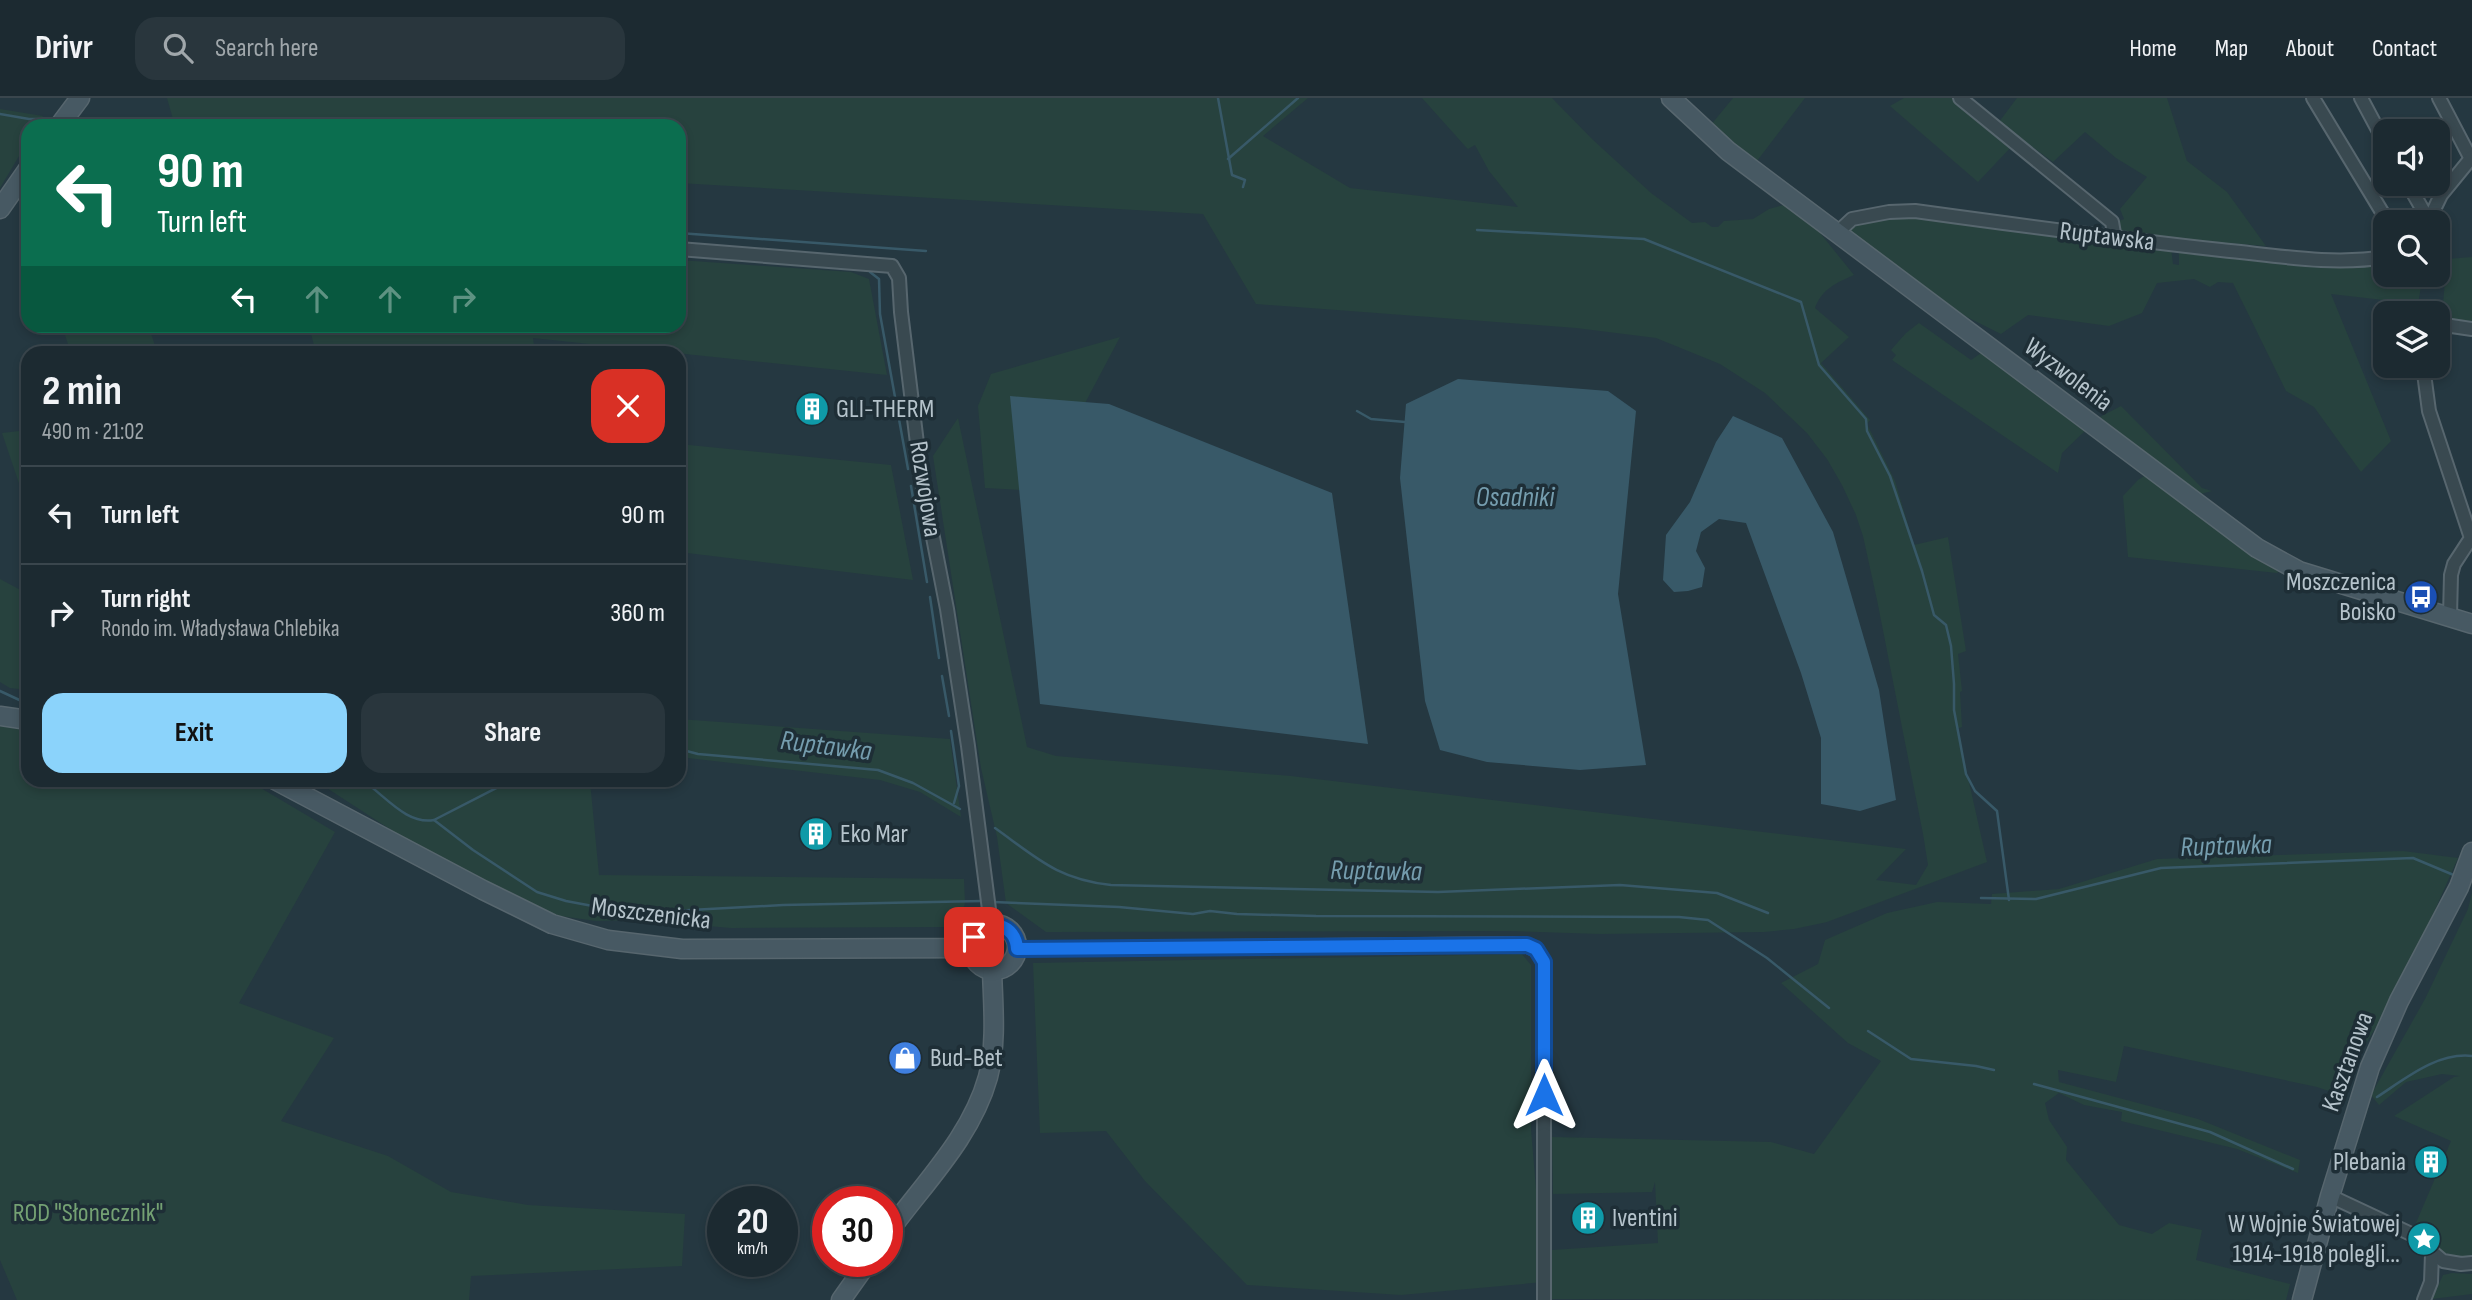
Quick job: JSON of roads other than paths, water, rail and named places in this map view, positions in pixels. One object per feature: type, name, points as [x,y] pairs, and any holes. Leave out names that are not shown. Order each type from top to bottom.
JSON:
[{"type":"street","points":[[64,119],[80,98]]},
{"type":"street","name":"Wyzwolenia","points":[[1671,98],[1726,149],[2257,548],[2309,575],[2472,624]]},
{"type":"street","points":[[1960,98],[2112,222],[2115,239]]},
{"type":"street","points":[[2313,98],[2383,210]]},
{"type":"street","points":[[2361,98],[2373,120]]},
{"type":"street","points":[[2434,210],[2441,195],[2471,158],[2439,98]]},
{"type":"street","points":[[0,209],[21,181]]},
{"type":"street","name":"Ruptawska","points":[[1837,233],[1852,219],[1889,212],[1915,211],[2115,239],[2305,258],[2373,258]]},
{"type":"street","name":"Rozwojowa","points":[[686,250],[892,265],[899,278],[921,476],[947,609],[990,918]]},
{"type":"street","points":[[2450,326],[2472,329]]},
{"type":"street","points":[[2425,378],[2429,411],[2471,538],[2454,564],[2451,575],[2450,616]]},
{"type":"street","points":[[0,716],[21,719]]},
{"type":"street","name":"Moszczenicka","points":[[288,787],[552,924],[608,940],[682,949],[967,948],[972,945]]},
{"type":"street","name":"Kasztanowa","points":[[2302,1300],[2330,1196],[2370,1067],[2399,1001],[2459,887],[2470,860]]},
{"type":"street","points":[[990,918],[1010,931],[1017,949],[1006,967],[992,970],[979,964],[972,952],[978,931],[990,918]]},
{"type":"street","points":[[1017,949],[1515,944],[1536,949],[1544,962],[1544,1297]]},
{"type":"street","points":[[903,1214],[941,1165],[979,1101],[988,1076],[993,1032],[992,970]]},
{"type":"street","points":[[2330,1196],[2411,1234],[2432,1254],[2452,1263],[2472,1263]]},
{"type":"street","points":[[2424,1300],[2431,1283],[2432,1254]]},
{"type":"street","points":[[841,1300],[857,1277]]},
{"type":"water","name":"Osadniki","points":[[1458,379],[1608,391],[1636,411],[1618,594],[1646,765],[1580,770],[1487,762],[1440,750],[1425,701],[1400,478],[1406,404]]},
{"type":"water","points":[[1010,396],[1109,404],[1332,493],[1368,744],[1040,704]]},
{"type":"water","points":[[1733,416],[1782,438],[1833,532],[1879,690],[1896,800],[1860,811],[1821,804],[1821,738],[1801,673],[1746,523],[1719,519],[1701,532],[1696,551],[1705,568],[1702,587],[1674,592],[1663,580],[1666,535],[1690,502],[1716,442]]},
{"type":"waterway","points":[[1218,98],[1232,175],[1245,180],[1243,187]]},
{"type":"waterway","points":[[1228,159],[1298,98]]},
{"type":"waterway","points":[[0,114],[48,119]]},
{"type":"waterway","points":[[1477,230],[1644,239],[1801,302],[1819,365],[1866,419],[1867,431],[1890,476],[1934,615],[1946,625],[1951,646],[1954,710],[1966,774],[1975,791],[1997,811],[2009,900]]},
{"type":"waterway","points":[[686,234],[926,251]]},
{"type":"waterway","points":[[870,272],[879,279],[880,314],[908,469]]},
{"type":"waterway","points":[[1357,411],[1371,419],[1405,422]]},
{"type":"waterway","points":[[911,486],[927,582]]},
{"type":"waterway","points":[[930,597],[939,658]]},
{"type":"waterway","points":[[942,676],[949,716]]},
{"type":"waterway","name":"Ruptawka","points":[[0,691],[21,701]]},
{"type":"waterway","points":[[951,731],[959,786],[954,803]]},
{"type":"waterway","name":"Ruptawka","points":[[686,751],[878,770],[913,783],[960,809]]},
{"type":"waterway","name":"Ruptawka","points":[[370,787],[396,808],[414,818],[424,820],[434,820],[498,787]]},
{"type":"waterway","points":[[434,820],[473,850],[537,892],[566,901],[614,910],[672,911],[783,905],[983,901]]},
{"type":"waterway","name":"Ruptawka","points":[[995,828],[1048,866],[1076,878],[1111,885],[1438,892],[1620,885],[1717,893],[1768,913]]},
{"type":"waterway","name":"Ruptawka","points":[[1981,898],[2036,899],[2161,868],[2413,858],[2456,876]]},
{"type":"waterway","points":[[993,902],[1119,907],[1193,914],[1210,911],[1316,916],[1679,917],[1708,920],[1767,958],[1829,1008]]},
{"type":"waterway","points":[[1868,1031],[1911,1059],[1994,1070]]},
{"type":"waterway","points":[[2377,1097],[2434,1062],[2472,1056]]},
{"type":"waterway","points":[[2034,1084],[2210,1132],[2293,1169]]},
{"type":"place","name":"GLI-THERM","points":[[812,409]]},
{"type":"place","name":"Moszczenica Boisko","points":[[2421,597]]},
{"type":"place","name":"Eko Mar","points":[[816,834]]},
{"type":"place","name":"Bud-Bet","points":[[905,1058]]},
{"type":"place","name":"Plebania","points":[[2431,1162]]},
{"type":"place","name":"Iventini","points":[[1588,1218]]},
{"type":"place","name":"W Wojnie Światowej 1914-1918 polegli...","points":[[2424,1239]]},
{"type":"park label","name":"ROD \"Słonecznik\"","points":[[88,1213]]}]
